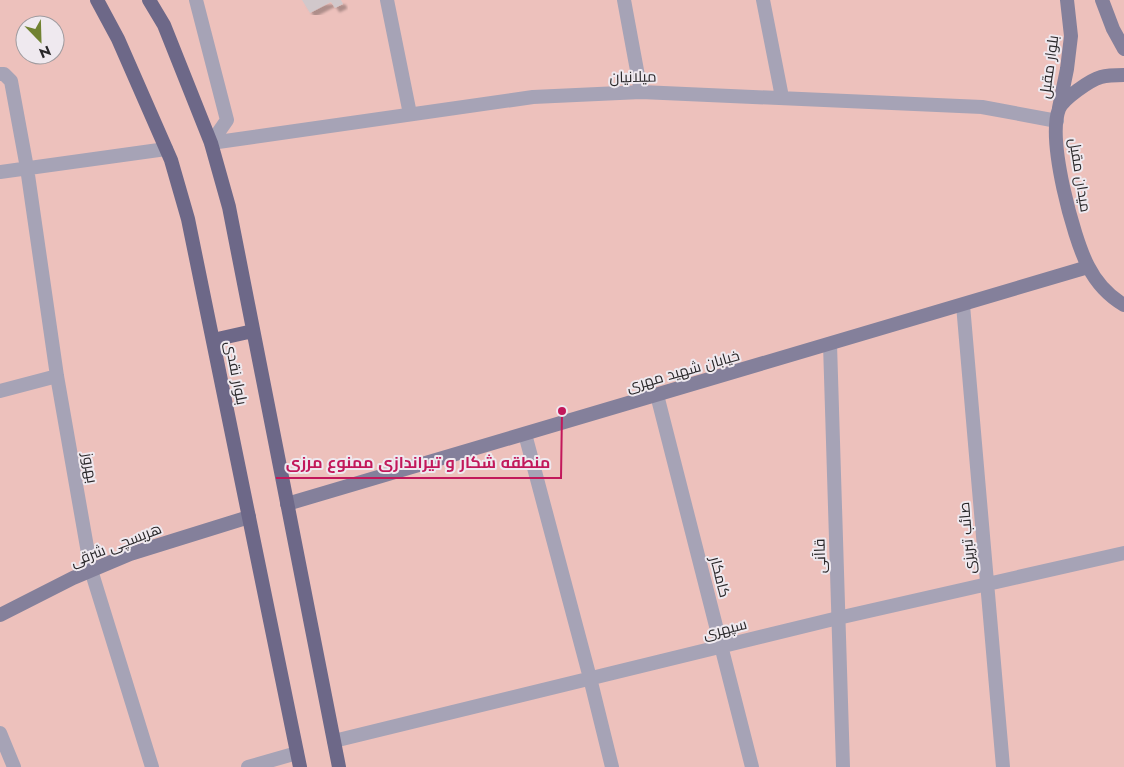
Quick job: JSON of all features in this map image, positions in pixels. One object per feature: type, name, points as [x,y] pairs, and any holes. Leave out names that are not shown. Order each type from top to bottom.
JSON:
[{"type":"main road","name":"بلوار نقدی","points":[[97,0],[118,39],[166,149],[188,220],[298,760]]},
{"type":"main road","name":"بلوار نقدی","points":[[149,0],[164,25],[211,143],[229,207],[339,767]]},
{"type":"main road","name":"بلوار مقبل","points":[[1058,114],[1067,70],[1071,36],[1067,0]]},
{"type":"main road","points":[[1102,0],[1124,49]]},
{"type":"main road","points":[[1058,114],[1078,89],[1100,77],[1124,75]]},
{"type":"main road","name":"میدان مقبل","points":[[1058,114],[1058,150],[1065,195],[1075,234],[1088,267],[1099,284],[1116,301],[1124,305]]},
{"type":"main road","name":"خیابان شهید مهری","points":[[287,504],[1088,267]]},
{"type":"main road","points":[[213,340],[253,331]]},
{"type":"main road","name":"هریسچی شرقی","points":[[0,615],[91,570],[130,554],[249,517]]},
{"type":"street","points":[[196,0],[227,120],[211,143]]},
{"type":"street","points":[[387,0],[410,114]]},
{"type":"street","points":[[624,0],[641,92]]},
{"type":"street","points":[[762,0],[782,98]]},
{"type":"street","name":"بهروز","points":[[0,74],[4,74],[11,81],[27,168],[57,376],[91,570],[152,767]]},
{"type":"street","name":"میلانیان","points":[[211,143],[533,97],[641,92],[982,108],[1058,114]]},
{"type":"street","points":[[0,172],[166,149]]},
{"type":"street","name":"صائب تبریزی","points":[[963,305],[1003,767]]},
{"type":"street","name":"قاآنی","points":[[830,344],[844,767]]},
{"type":"street","points":[[0,391],[57,376]]},
{"type":"street","name":"کامکار","points":[[657,395],[752,767]]},
{"type":"street","points":[[525,434],[612,767]]},
{"type":"street","name":"سپهری","points":[[334,741],[838,618],[1124,552]]},
{"type":"street","points":[[0,733],[14,767]]},
{"type":"street","points":[[248,767],[298,760]]},
{"type":"shaded area","points":[[0,0],[1124,0],[1124,767],[0,767]]},
{"type":"building","points":[[302,0],[341,0],[343,4],[335,8],[331,2],[310,13]]},
{"type":"place","name":"منطقه شکار و تیراندازی ممنوع مرزی","points":[[562,411]]}]
